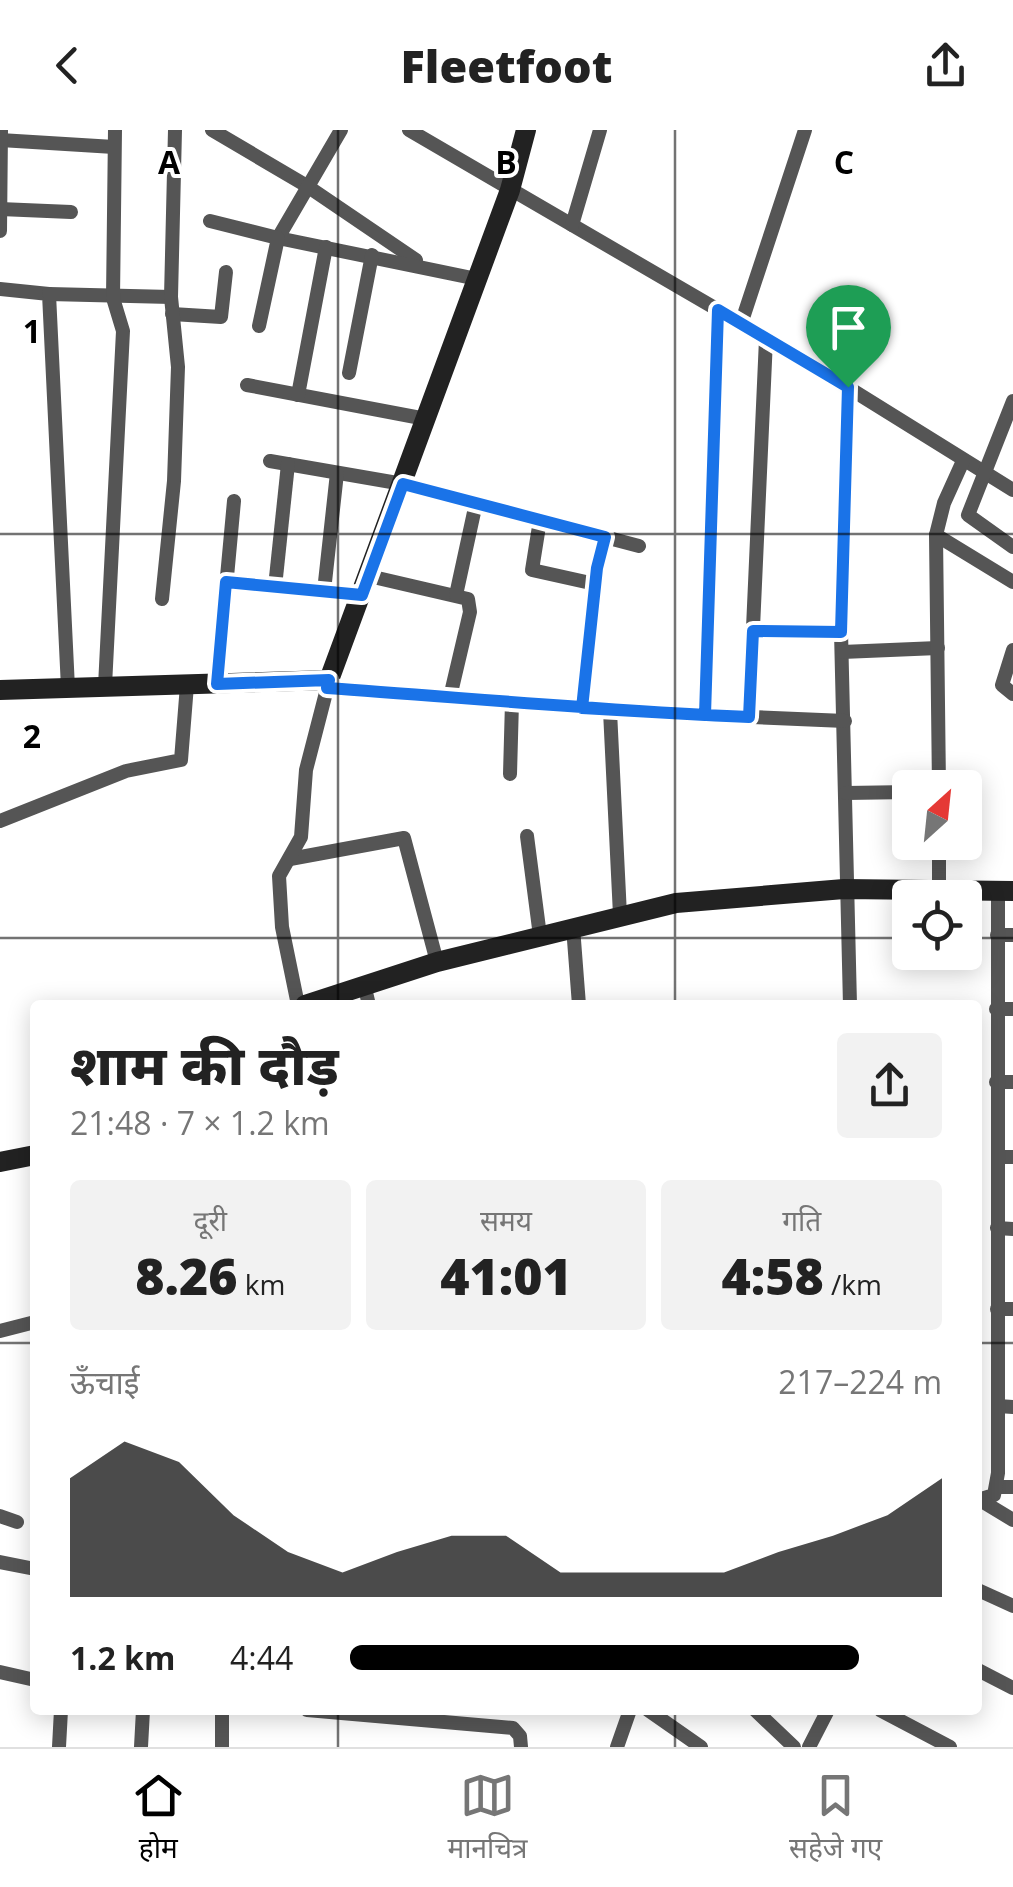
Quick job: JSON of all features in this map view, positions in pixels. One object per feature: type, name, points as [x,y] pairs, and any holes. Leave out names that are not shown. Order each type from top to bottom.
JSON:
[{"type":"street","points":[[0,232],[1,130]]},
{"type":"street","points":[[105,686],[123,331],[112,298],[115,130]]},
{"type":"street","points":[[162,599],[174,481],[178,368],[171,306],[175,130]]},
{"type":"street","points":[[212,130],[307,186],[420,264]]},
{"type":"street","points":[[259,326],[278,238],[341,130]]},
{"type":"street","points":[[409,130],[766,338],[1013,490]]},
{"type":"street","points":[[301,1000],[282,927],[279,876],[301,837],[306,770],[328,684],[510,190],[526,130]]},
{"type":"street","points":[[572,225],[600,130]]},
{"type":"street","points":[[742,324],[805,130]]},
{"type":"street","points":[[1,140],[114,147]]},
{"type":"street","points":[[0,209],[72,212]]},
{"type":"street","points":[[210,221],[477,278]]},
{"type":"street","points":[[298,395],[326,246]]},
{"type":"street","points":[[348,372],[372,255]]},
{"type":"street","points":[[0,289],[112,298],[221,317],[226,272]]},
{"type":"street","points":[[49,294],[68,688]]},
{"type":"street","points":[[705,715],[718,310]]},
{"type":"street","points":[[749,717],[766,338]]},
{"type":"street","points":[[247,386],[426,419]]},
{"type":"street","points":[[848,387],[841,632],[846,793],[844,889],[850,1000]]},
{"type":"street","points":[[1013,401],[968,515],[1013,547]]},
{"type":"street","points":[[270,461],[403,484],[639,546]]},
{"type":"street","points":[[938,770],[936,536],[944,503],[963,461]]},
{"type":"street","points":[[275,587],[288,464]]},
{"type":"street","points":[[324,591],[337,473]]},
{"type":"street","points":[[217,684],[234,501]]},
{"type":"street","points":[[456,594],[476,503]]},
{"type":"street","points":[[540,520],[532,570],[595,584]]},
{"type":"street","points":[[936,536],[1013,582]]},
{"type":"street","points":[[582,708],[595,584],[605,537]]},
{"type":"street","points":[[226,582],[324,591],[366,586],[456,594],[471,603],[450,697]]},
{"type":"street","points":[[753,631],[841,632]]},
{"type":"street","points":[[842,652],[938,648]]},
{"type":"street","points":[[1013,650],[1002,678],[1002,685],[1013,694]]},
{"type":"street","points":[[0,690],[328,684],[582,708],[845,721]]},
{"type":"street","points":[[0,822],[126,770],[182,759],[186,685]]},
{"type":"street","points":[[510,774],[512,702]]},
{"type":"street","points":[[610,710],[620,915]]},
{"type":"street","points":[[846,793],[892,792]]},
{"type":"street","points":[[527,836],[540,936]]},
{"type":"street","points":[[290,859],[404,838],[437,962]]},
{"type":"street","points":[[332,1000],[367,994],[437,962],[676,903],[844,889],[892,890]]},
{"type":"street","points":[[982,1500],[1005,1488],[1006,1406],[996,1336],[1005,1228],[1005,1157],[996,1082],[996,1009],[1005,935],[1005,891]]},
{"type":"street","points":[[573,927],[579,1000]]},
{"type":"street","points":[[996,1009],[1013,1009]]},
{"type":"street","points":[[996,1082],[1013,1082]]},
{"type":"street","points":[[0,1162],[30,1156]]},
{"type":"street","points":[[997,1309],[1013,1309]]},
{"type":"street","points":[[0,1331],[30,1323]]},
{"type":"street","points":[[982,1336],[996,1336]]},
{"type":"street","points":[[982,1502],[1013,1520]]},
{"type":"street","points":[[0,1516],[17,1522]]},
{"type":"street","points":[[0,1562],[30,1568]]},
{"type":"street","points":[[982,1592],[1013,1606]]},
{"type":"street","points":[[0,1672],[30,1679]]},
{"type":"street","points":[[982,1672],[1013,1688]]},
{"type":"street","points":[[60,1747],[61,1715]]},
{"type":"street","points":[[141,1747],[144,1715]]},
{"type":"street","points":[[222,1715],[222,1747]]},
{"type":"street","points":[[363,1715],[509,1728],[518,1731],[520,1747]]},
{"type":"street","points":[[618,1747],[628,1715]]},
{"type":"street","points":[[655,1715],[701,1747]]},
{"type":"street","points":[[760,1715],[794,1747]]},
{"type":"street","points":[[809,1747],[825,1715]]},
{"type":"street","points":[[889,1715],[950,1747]]},
{"type":"route","points":[[848,387],[718,310],[705,715],[582,708],[597,568],[605,537],[403,484],[362,595],[226,582],[217,684],[329,680],[327,688],[512,702],[582,708],[610,710],[705,715],[749,717],[753,631],[841,632],[848,387]]}]
